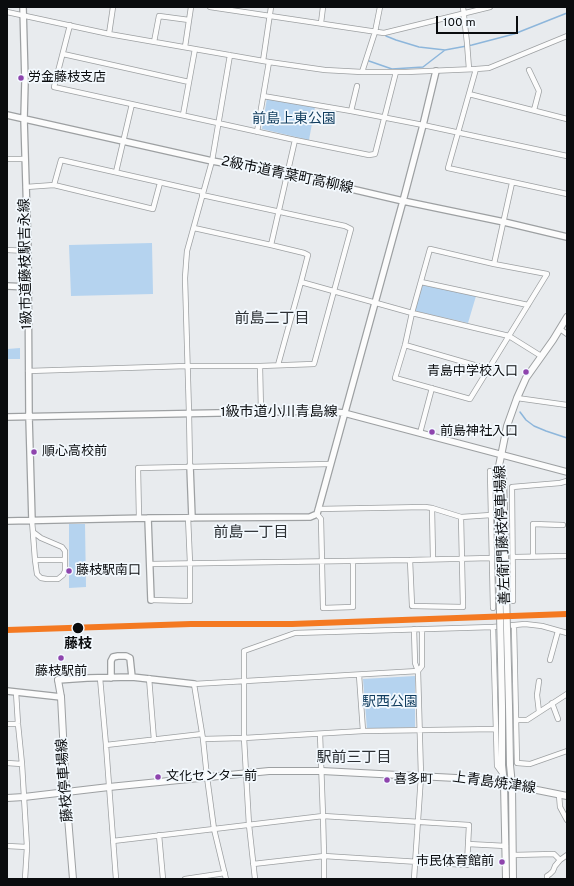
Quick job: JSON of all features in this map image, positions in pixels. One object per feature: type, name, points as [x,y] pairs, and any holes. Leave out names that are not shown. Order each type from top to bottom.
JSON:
[{"type":"main road","name":"善左衛門藤枝停車場線","points":[[513,879],[512,785],[505,706],[500,454],[516,398],[526,378],[567,317]]},
{"type":"main road","name":"藤枝停車場線","points":[[58,680],[61,697],[66,793],[73,879]]},
{"type":"main road","name":"善左衛門藤枝停車場線","points":[[505,706],[502,766],[504,784],[506,879]]},
{"type":"main road","name":"上青島焼津線","points":[[7,798],[269,771],[322,771],[475,779],[567,796]]},
{"type":"street","name":"1級市道藤枝駅吉永線","points":[[24,7],[24,119],[28,251],[28,371],[32,521],[35,560],[37,574],[41,578],[52,580],[58,579],[65,571],[65,551],[62,547],[41,538],[33,532],[32,521]]},
{"type":"street","points":[[109,34],[113,7]]},
{"type":"street","points":[[185,47],[191,7]]},
{"type":"street","points":[[210,7],[384,33],[490,7]]},
{"type":"street","points":[[257,132],[263,96],[271,7]]},
{"type":"street","points":[[321,24],[323,7]]},
{"type":"street","points":[[362,72],[375,32],[380,7]]},
{"type":"street","points":[[463,7],[469,69]]},
{"type":"street","points":[[7,12],[109,34],[266,62],[325,70],[362,72],[436,71],[489,68],[567,36]]},
{"type":"street","points":[[154,42],[159,16],[189,20]]},
{"type":"street","points":[[70,26],[54,87],[369,155],[375,154],[396,72]]},
{"type":"street","points":[[183,115],[195,49]]},
{"type":"street","points":[[63,54],[189,82]]},
{"type":"street","points":[[148,518],[151,600],[190,601],[190,466],[185,278],[187,251],[212,161],[230,55]]},
{"type":"street","points":[[476,69],[448,168],[567,194]]},
{"type":"street","points":[[529,70],[539,92],[534,110]]},
{"type":"street","points":[[353,561],[354,607],[323,608],[320,519],[318,511],[403,201],[436,71]]},
{"type":"street","points":[[351,111],[356,86]]},
{"type":"street","points":[[469,94],[567,119]]},
{"type":"street","points":[[263,96],[384,117],[567,156]]},
{"type":"street","points":[[116,172],[132,104]]},
{"type":"street","name":"2級市道青葉町高柳線","points":[[7,115],[212,161],[287,174],[567,237]]},
{"type":"street","points":[[271,245],[295,140]]},
{"type":"street","points":[[7,159],[25,159]]},
{"type":"street","points":[[28,371],[314,364],[351,229],[345,226],[61,160],[54,185]]},
{"type":"street","points":[[26,187],[54,185],[153,209],[160,182]]},
{"type":"street","points":[[494,264],[512,183]]},
{"type":"street","points":[[194,228],[271,245],[308,255],[278,365]]},
{"type":"street","points":[[430,249],[494,264],[547,274],[470,399],[395,378],[405,346],[412,313],[430,249]]},
{"type":"street","points":[[7,250],[28,251]]},
{"type":"street","points":[[301,282],[412,313],[509,336],[541,356]]},
{"type":"street","points":[[421,282],[528,305]]},
{"type":"street","points":[[7,286],[28,287]]},
{"type":"street","points":[[560,329],[567,334]]},
{"type":"street","points":[[405,346],[488,369]]},
{"type":"street","points":[[260,366],[261,412]]},
{"type":"street","points":[[420,433],[432,388]]},
{"type":"street","points":[[516,398],[567,405]]},
{"type":"street","name":"1級市道小川青島線","points":[[7,417],[322,411],[344,413],[567,472]]},
{"type":"street","points":[[139,518],[138,468],[330,464]]},
{"type":"street","points":[[490,471],[493,608]]},
{"type":"street","points":[[513,601],[512,487],[560,483],[567,480]]},
{"type":"street","points":[[7,521],[139,518],[310,517],[318,511],[425,508],[432,508],[461,516],[491,515]]},
{"type":"street","points":[[432,508],[433,559]]},
{"type":"street","points":[[410,560],[412,606],[463,608],[461,516]]},
{"type":"street","points":[[533,557],[533,524],[563,524]]},
{"type":"street","points":[[515,557],[567,556]]},
{"type":"street","points":[[150,564],[491,558]]},
{"type":"street","points":[[35,560],[65,560]]},
{"type":"street","points":[[255,879],[244,738],[244,651],[295,633],[493,627],[526,624],[542,626],[567,633]]},
{"type":"street","points":[[514,626],[517,764],[530,764],[567,751]]},
{"type":"street","points":[[493,627],[497,766],[503,775]]},
{"type":"street","points":[[414,629],[416,663],[418,671],[421,776],[414,879]]},
{"type":"street","points":[[58,680],[132,677],[194,684],[418,671],[422,666],[422,629]]},
{"type":"street","points":[[550,660],[558,630]]},
{"type":"street","points":[[111,678],[111,661],[113,657],[118,656],[126,656],[130,658],[132,677]]},
{"type":"street","points":[[359,675],[363,731]]},
{"type":"street","points":[[100,678],[116,879]]},
{"type":"street","points":[[149,678],[154,740]]},
{"type":"street","points":[[538,712],[537,695],[539,681]]},
{"type":"street","points":[[194,684],[203,737],[214,829],[226,879]]},
{"type":"street","points":[[7,691],[61,697]]},
{"type":"street","points":[[16,692],[27,847],[25,879]]},
{"type":"street","points":[[516,720],[527,720],[567,694]]},
{"type":"street","points":[[552,703],[558,719]]},
{"type":"street","points":[[7,724],[18,724]]},
{"type":"street","points":[[106,745],[203,737],[244,738],[363,731],[496,729]]},
{"type":"street","points":[[320,734],[324,879]]},
{"type":"street","points":[[7,763],[22,764]]},
{"type":"street","points":[[559,795],[560,807],[567,820]]},
{"type":"street","points":[[113,841],[323,816],[469,825],[467,865],[324,856],[253,864]]},
{"type":"street","points":[[159,836],[163,879]]},
{"type":"street","points":[[468,844],[506,846]]},
{"type":"street","points":[[7,846],[27,847]]},
{"type":"street","points":[[513,855],[554,854],[560,860]]},
{"type":"street","points":[[547,879],[547,876],[553,871],[560,860],[567,855]]},
{"type":"street","points":[[185,879],[225,873]]},
{"type":"green space","name":"前島上東公園","points":[[267,98],[315,107],[309,140],[262,129]]},
{"type":"green space","points":[[152,243],[153,294],[71,296],[69,245]]},
{"type":"green space","points":[[422,285],[476,296],[468,323],[415,311]]},
{"type":"green space","points":[[20,348],[20,359],[7,359],[7,349]]},
{"type":"green space","points":[[69,524],[85,524],[86,587],[69,588]]},
{"type":"green space","name":"駅西公園","points":[[415,676],[415,727],[367,729],[363,679]]},
{"type":"waterway","points":[[386,36],[419,47],[445,50],[472,45],[514,34],[567,13]]},
{"type":"waterway","points":[[369,61],[392,69],[423,67],[445,50]]},
{"type":"waterway","points":[[520,412],[526,420],[534,426],[567,438]]},
{"type":"transit line","points":[[7,630],[191,624],[292,624],[567,614]]},
{"type":"place","name":"労金藤枝支店","points":[[21,78]]},
{"type":"place","name":"青島中学校入口","points":[[526,372]]},
{"type":"place","name":"前島神社入口","points":[[432,432]]},
{"type":"place","name":"順心高校前","points":[[34,452]]},
{"type":"place","name":"藤枝駅南口","points":[[69,571]]},
{"type":"place","name":"藤枝","points":[[78,628]]},
{"type":"place","name":"藤枝駅前","points":[[61,658]]},
{"type":"place","name":"文化センター前","points":[[158,777]]},
{"type":"place","name":"喜多町","points":[[387,780]]},
{"type":"place","name":"市民体育館前","points":[[502,862]]},
{"type":"district","name":"前島二丁目","points":[[272,320]]},
{"type":"district","name":"前島一丁目","points":[[251,534]]},
{"type":"district","name":"駅前三丁目","points":[[354,759]]}]
